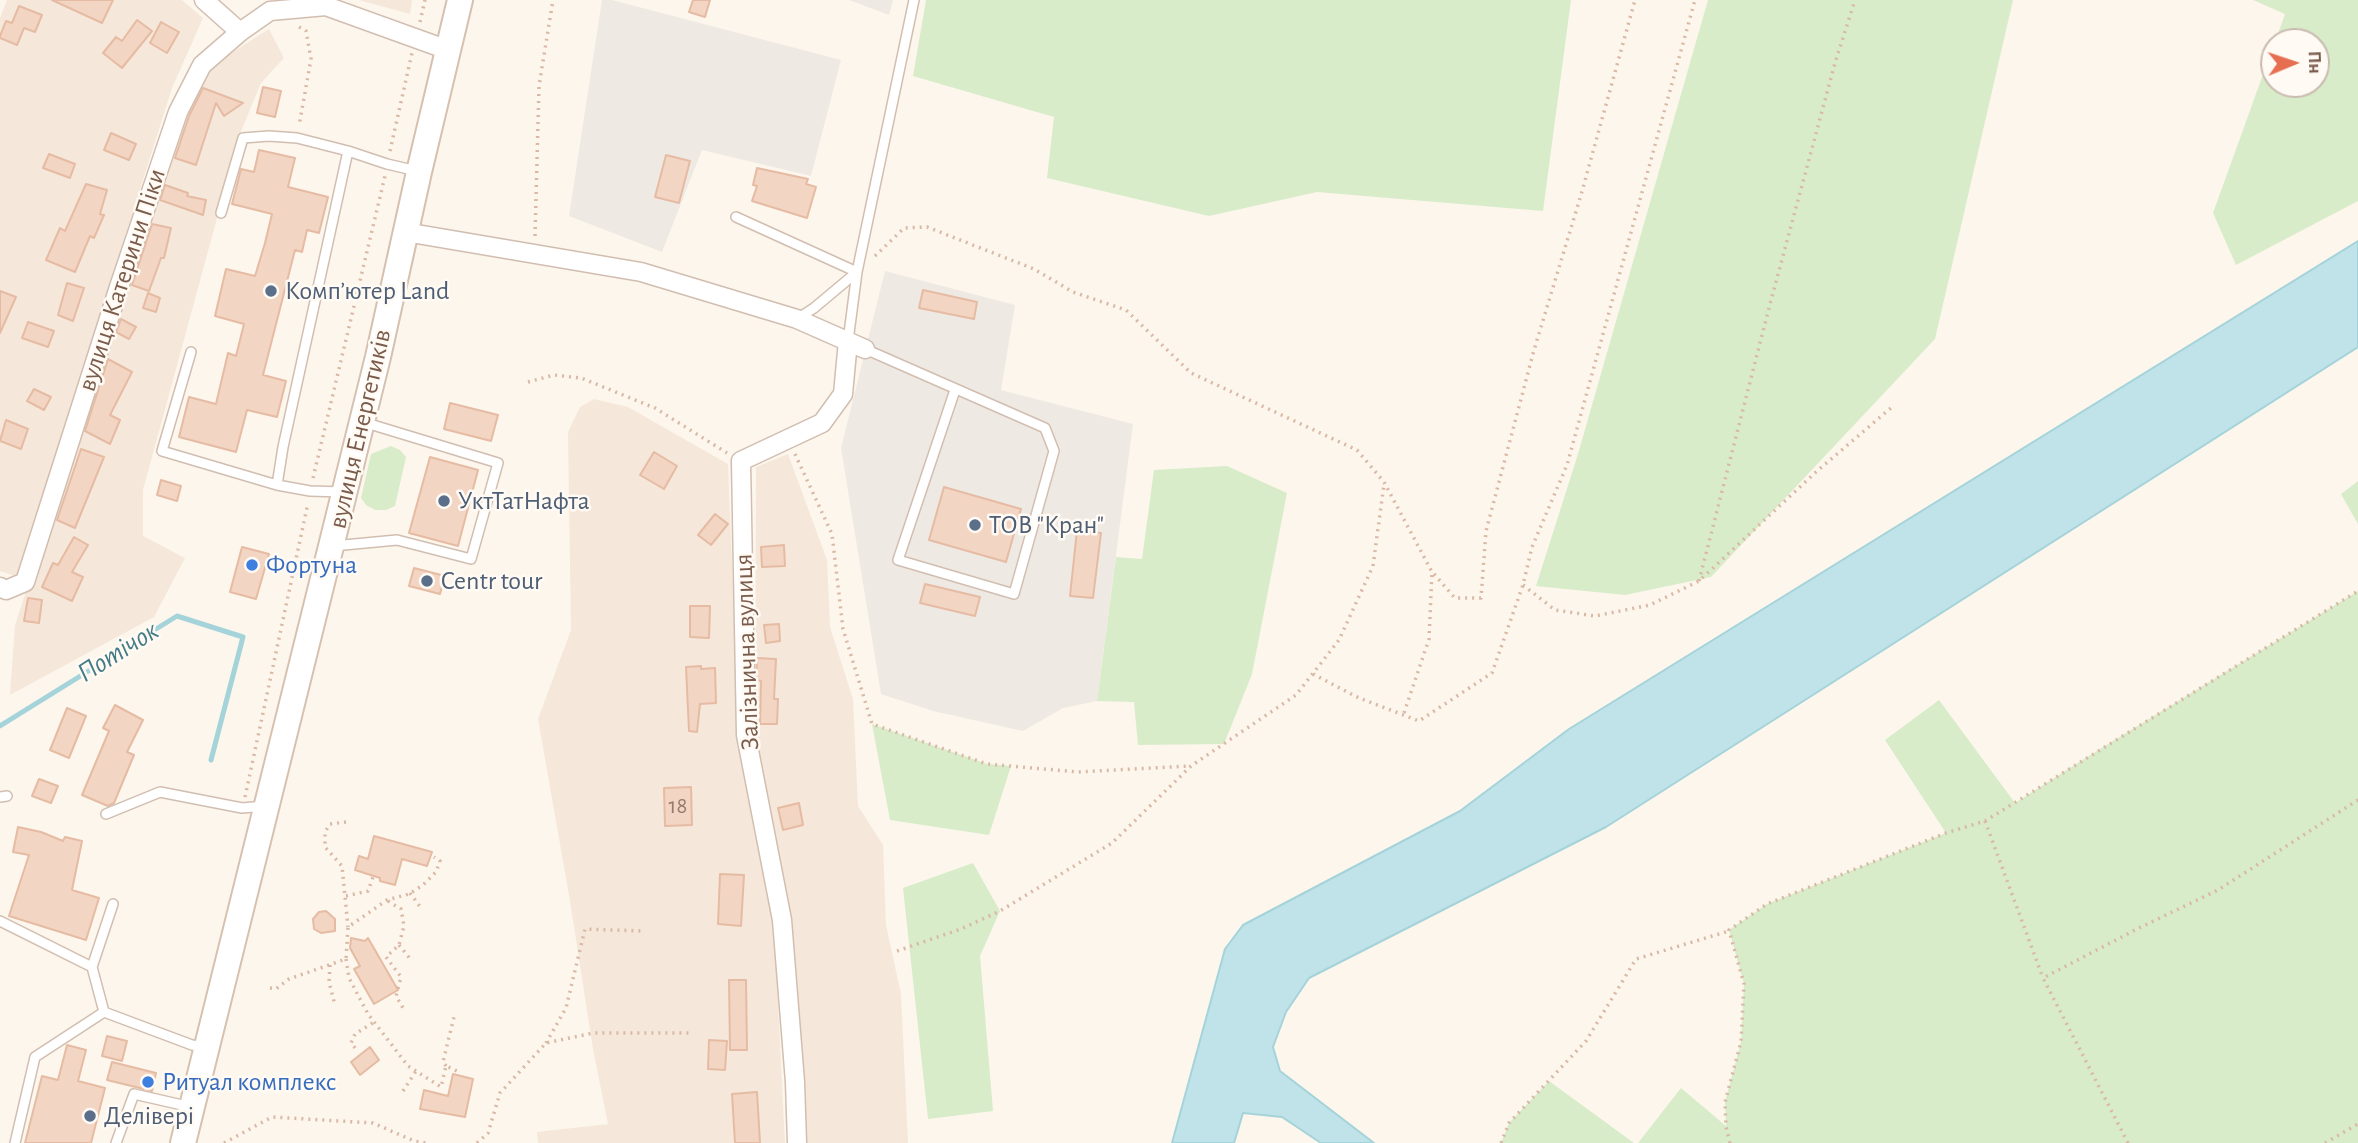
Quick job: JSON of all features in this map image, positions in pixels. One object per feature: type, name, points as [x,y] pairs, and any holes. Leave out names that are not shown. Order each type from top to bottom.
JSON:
[{"type":"main road","name":"вулиця Енергетиків","points":[[183,1143],[207,1047],[254,807],[332,546],[460,0]]},
{"type":"street","points":[[204,0],[240,32]]},
{"type":"street","points":[[269,6],[326,6],[448,50]]},
{"type":"street","name":"вулиця Катерини Піки","points":[[0,587],[6,590],[25,582],[178,112],[202,65],[269,6]]},
{"type":"street","points":[[405,232],[641,272],[797,318],[856,345],[843,394],[822,423],[741,461]]},
{"type":"street","name":"Залізнична вулиця","points":[[741,461],[746,735],[782,920],[797,1143]]},
{"type":"lane","points":[[914,0],[857,272],[856,345],[1045,428],[1054,451],[1014,594],[898,560],[955,390]]},
{"type":"lane","points":[[221,213],[243,138],[297,138],[419,172]]},
{"type":"lane","points":[[277,485],[348,151]]},
{"type":"lane","points":[[736,217],[857,272]]},
{"type":"lane","points":[[797,318],[814,308],[857,272]]},
{"type":"lane","points":[[191,352],[162,451],[277,485],[310,491],[345,492]]},
{"type":"lane","points":[[332,546],[397,540],[471,559],[498,463],[361,422]]},
{"type":"lane","points":[[106,814],[160,792],[254,807]]},
{"type":"lane","points":[[104,1012],[93,967],[114,904]]},
{"type":"lane","points":[[0,921],[93,967]]},
{"type":"lane","points":[[104,1012],[192,1045],[207,1047]]},
{"type":"lane","points":[[15,1143],[35,1057],[104,1012]]},
{"type":"lane","points":[[116,1143],[134,1094],[193,1108]]},
{"type":"path","points":[[254,807],[310,491],[425,0]]},
{"type":"path","points":[[534,252],[539,86],[553,0]]},
{"type":"path","points":[[857,272],[904,228],[927,228],[1034,270],[1073,292],[1126,310],[1191,373],[1357,450],[1384,482],[1432,572],[1455,598],[1481,598],[1486,531],[1534,350],[1581,195],[1635,0]]},
{"type":"path","points":[[1313,674],[1359,698],[1419,721],[1492,673],[1523,585],[1532,547],[1567,465],[1695,0]]},
{"type":"path","points":[[1699,581],[1770,304],[1835,63],[1855,0]]},
{"type":"path","points":[[269,6],[306,31],[311,59],[297,138]]},
{"type":"path","points":[[528,382],[554,375],[581,378],[655,408],[741,461]]},
{"type":"path","points":[[1523,585],[1555,610],[1595,616],[1650,605],[1699,581],[1816,472],[1892,407]]},
{"type":"path","points":[[788,439],[832,534],[842,629],[872,724],[987,764],[1078,772],[1191,766]]},
{"type":"path","points":[[897,951],[961,929],[1000,911],[1112,843],[1191,766],[1296,695],[1339,640],[1373,566],[1384,482]]},
{"type":"path","points":[[1403,716],[1429,639],[1432,572]]},
{"type":"path","points":[[1501,1143],[1509,1123],[1586,1041],[1636,959],[1729,930],[1767,904],[1946,833],[1985,821],[2358,591]]},
{"type":"path","points":[[2043,978],[2218,890],[2358,800]]},
{"type":"path","points":[[1985,821],[2043,978],[2128,1143]]},
{"type":"path","points":[[346,822],[330,824],[325,832],[325,847],[342,866],[348,927],[346,959],[349,978],[374,1022],[408,1066],[441,1087],[446,1066]]},
{"type":"path","points":[[348,927],[387,900],[410,893],[436,872],[440,861],[434,857]]},
{"type":"path","points":[[346,896],[368,891],[373,877]]},
{"type":"path","points":[[410,893],[421,908]]},
{"type":"path","points":[[387,900],[401,909],[404,926],[398,945],[386,957],[401,977],[396,996],[403,1008]]},
{"type":"path","points":[[477,1143],[488,1133],[500,1093],[546,1044],[566,1008],[585,929],[643,931]]},
{"type":"path","points":[[1729,930],[1744,984],[1741,1042],[1725,1102],[1730,1143]]},
{"type":"path","points":[[398,945],[411,960]]},
{"type":"path","points":[[270,988],[276,989],[289,979],[346,959]]},
{"type":"path","points":[[330,965],[329,982],[335,1005]]},
{"type":"path","points":[[454,1017],[443,1062],[457,1071]]},
{"type":"path","points":[[355,1048],[351,1043],[355,1034],[374,1022]]},
{"type":"path","points":[[546,1044],[593,1033],[691,1033]]},
{"type":"path","points":[[403,1091],[416,1071]]},
{"type":"path","points":[[223,1143],[272,1117],[373,1123],[414,1141],[427,1143]]},
{"type":"path","points":[[2325,1143],[2358,1124]]},
{"type":"shaded area","points":[[7,0],[182,0],[203,18],[172,88],[18,577],[0,571],[0,18]]},
{"type":"shaded area","points":[[359,0],[412,0],[410,14]]},
{"type":"shaded area","points":[[602,0],[612,0],[841,60],[811,176],[702,150],[662,252],[569,216]]},
{"type":"shaded area","points":[[849,0],[893,0],[889,15]]},
{"type":"shaded area","points":[[269,29],[284,58],[261,83],[240,134],[143,490],[143,536],[185,558],[154,617],[10,695],[15,625],[181,114],[203,71]]},
{"type":"shaded area","name":"ТОВ \"Кран\"","points":[[885,271],[1015,305],[1001,390],[1133,424],[1097,701],[1063,708],[1023,731],[933,711],[881,694],[841,448]]},
{"type":"shaded area","points":[[594,399],[628,407],[728,464],[739,738],[774,924],[785,1143],[538,1143],[537,1132],[608,1124],[538,719],[571,630],[568,432],[580,407]]},
{"type":"shaded area","points":[[788,454],[827,560],[830,627],[853,699],[858,806],[883,845],[886,925],[901,994],[908,1143],[806,1143],[790,920],[755,735],[756,467]]},
{"type":"green space","points":[[926,0],[1571,0],[1543,211],[1317,192],[1209,216],[1047,178],[1054,117],[913,76]]},
{"type":"green space","points":[[1708,0],[2013,0],[1935,339],[1711,577],[1625,595],[1536,586],[1578,454]]},
{"type":"green space","points":[[2253,0],[2358,0],[2358,201],[2236,265],[2213,213],[2260,83],[2260,98],[2330,98],[2330,28],[2280,28],[2285,14]]},
{"type":"green space","points":[[391,446],[406,457],[395,506],[386,510],[375,510],[361,498],[371,454]]},
{"type":"green space","points":[[1227,466],[1287,493],[1252,674],[1224,744],[1138,745],[1134,702],[1097,701],[1116,557],[1142,559],[1154,470]]},
{"type":"green space","points":[[2358,481],[2358,524],[2341,494]]},
{"type":"green space","points":[[2358,591],[2358,1143],[1638,1143],[1681,1088],[1726,1126],[1725,1102],[1741,1042],[1744,984],[1729,930],[1767,904],[1946,833],[1885,740],[1939,700],[2015,803]]},
{"type":"green space","points":[[872,724],[987,764],[1011,766],[989,835],[890,820]]},
{"type":"green space","points":[[973,863],[1000,911],[980,956],[993,1111],[928,1119],[903,888]]},
{"type":"green space","points":[[1549,1081],[1634,1143],[1501,1143],[1509,1123]]},
{"type":"water","points":[[2358,241],[2358,347],[1606,827],[1309,978],[1286,1012],[1273,1047],[1280,1071],[1374,1143],[1321,1143],[1282,1117],[1243,1113],[1234,1143],[1172,1143],[1225,949],[1243,925],[1460,811],[1569,729]]},
{"type":"building","points":[[52,0],[113,0],[102,23]]},
{"type":"building","points":[[693,0],[710,0],[705,17],[689,12]]},
{"type":"building","points":[[19,6],[42,15],[35,32],[24,28],[17,45],[0,36],[6,21],[12,23]]},
{"type":"building","points":[[137,20],[152,31],[122,68],[103,53],[116,37],[122,41]]},
{"type":"building","points":[[161,22],[179,32],[167,53],[150,43]]},
{"type":"building","points":[[263,87],[281,91],[275,117],[257,113]]},
{"type":"building","points":[[203,88],[243,103],[224,116],[216,103],[196,165],[175,158],[189,116]]},
{"type":"building","points":[[111,133],[136,144],[129,160],[104,150]]},
{"type":"building","points":[[259,150],[295,158],[288,187],[328,197],[319,233],[307,230],[302,252],[295,250],[263,375],[286,381],[277,417],[247,410],[236,452],[179,437],[189,397],[216,404],[228,353],[236,356],[244,324],[215,316],[226,269],[255,276],[265,243],[272,214],[232,204],[241,169],[254,172]]},
{"type":"building","points":[[49,154],[75,164],[70,178],[43,168]]},
{"type":"building","points":[[666,155],[690,161],[679,203],[655,197]]},
{"type":"building","points":[[757,168],[808,179],[806,184],[816,187],[807,218],[752,201],[757,186],[753,185]]},
{"type":"building","points":[[86,184],[107,190],[100,214],[104,215],[94,238],[90,236],[75,272],[46,260],[60,228],[65,231]]},
{"type":"building","points":[[165,185],[188,193],[187,196],[206,200],[203,215],[160,200]]},
{"type":"building","points":[[152,224],[171,228],[164,258],[161,258],[149,291],[132,285]]},
{"type":"building","points":[[67,283],[84,288],[73,321],[58,315]]},
{"type":"building","points":[[923,290],[977,302],[974,319],[919,308]]},
{"type":"building","points":[[0,291],[16,297],[0,333]]},
{"type":"building","points":[[148,293],[160,298],[156,312],[143,308]]},
{"type":"building","points":[[121,319],[136,327],[129,339],[116,332]]},
{"type":"building","points":[[28,322],[54,331],[48,347],[22,338]]},
{"type":"building","points":[[108,359],[132,372],[110,415],[120,420],[110,444],[85,431]]},
{"type":"building","points":[[34,389],[51,397],[44,410],[27,401]]},
{"type":"building","points":[[450,403],[498,415],[491,441],[444,429]]},
{"type":"building","points":[[6,420],[28,429],[21,449],[0,441]]},
{"type":"building","points":[[81,449],[104,457],[75,528],[57,520]]},
{"type":"building","points":[[654,452],[677,466],[664,489],[640,475]]},
{"type":"building","name":"УктТатНафта","points":[[430,457],[478,470],[458,546],[409,533]]},
{"type":"building","points":[[161,480],[181,486],[177,501],[157,495]]},
{"type":"building","name":"ТОВ \"Кран\"","points":[[944,487],[1021,509],[1006,562],[929,540]]},
{"type":"building","points":[[715,514],[728,524],[711,545],[698,535]]},
{"type":"building","points":[[1077,530],[1101,533],[1093,598],[1070,596]]},
{"type":"building","points":[[74,537],[88,545],[72,572],[83,577],[72,601],[42,587],[53,563],[58,565]]},
{"type":"building","points":[[784,545],[785,566],[762,567],[761,547]]},
{"type":"building","name":"Фортуна","points":[[242,547],[269,554],[256,599],[230,592]]},
{"type":"building","name":"Centr tour","points":[[414,568],[445,576],[440,594],[409,586]]},
{"type":"building","points":[[925,584],[980,597],[975,616],[920,603]]},
{"type":"building","points":[[28,598],[42,600],[39,623],[24,621]]},
{"type":"building","points":[[690,606],[710,606],[709,638],[690,637]]},
{"type":"building","points":[[779,624],[780,641],[766,643],[764,625]]},
{"type":"building","points":[[757,658],[776,659],[774,699],[778,699],[777,724],[760,724],[761,681],[756,680]]},
{"type":"building","points":[[701,666],[701,669],[715,668],[716,703],[700,704],[697,732],[689,731],[686,667]]},
{"type":"building","points":[[115,705],[143,720],[127,752],[134,755],[114,803],[108,806],[82,795],[109,731],[103,728]]},
{"type":"building","points":[[67,708],[86,716],[69,758],[50,750]]},
{"type":"building","points":[[39,779],[58,786],[51,803],[32,796]]},
{"type":"building","points":[[691,787],[692,825],[665,826],[664,788]]},
{"type":"building","points":[[799,803],[803,825],[783,830],[778,808]]},
{"type":"building","points":[[18,827],[63,841],[65,837],[82,841],[72,890],[99,898],[86,940],[9,916],[29,855],[13,852]]},
{"type":"building","points":[[374,836],[432,852],[427,866],[402,859],[395,885],[355,870],[359,856],[368,859]]},
{"type":"building","points":[[720,874],[744,875],[741,926],[718,924]]},
{"type":"building","points":[[326,911],[335,919],[335,931],[321,933],[314,929],[313,919],[319,912]]},
{"type":"building","points":[[351,938],[365,941],[368,938],[398,990],[374,1004],[354,969],[360,966],[350,948]]},
{"type":"building","points":[[729,980],[746,980],[747,1050],[730,1050]]},
{"type":"building","points":[[107,1036],[127,1041],[122,1061],[102,1056]]},
{"type":"building","points":[[709,1040],[727,1041],[725,1070],[708,1069]]},
{"type":"building","points":[[67,1045],[86,1050],[78,1081],[105,1088],[91,1143],[25,1143],[42,1076],[58,1080]]},
{"type":"building","points":[[370,1047],[379,1060],[360,1075],[351,1062]]},
{"type":"building","points":[[112,1062],[156,1073],[152,1091],[107,1080]]},
{"type":"building","points":[[453,1074],[473,1079],[465,1117],[420,1109],[424,1090],[448,1096]]},
{"type":"building","points":[[757,1092],[760,1143],[735,1143],[732,1094]]},
{"type":"waterway","name":"Потічок","points":[[0,726],[177,616],[243,637],[211,760]]},
{"type":"place","name":"Комп’ютер Land","points":[[271,291]]},
{"type":"place","name":"УктТатНафта","points":[[444,501]]},
{"type":"place","name":"ТОВ \"Кран\"","points":[[975,525]]},
{"type":"place","name":"Фортуна","points":[[252,565]]},
{"type":"place","name":"Centr tour","points":[[427,581]]},
{"type":"place","name":"Ритуал комплекс","points":[[148,1082]]},
{"type":"place","name":"Делівері","points":[[90,1116]]}]
